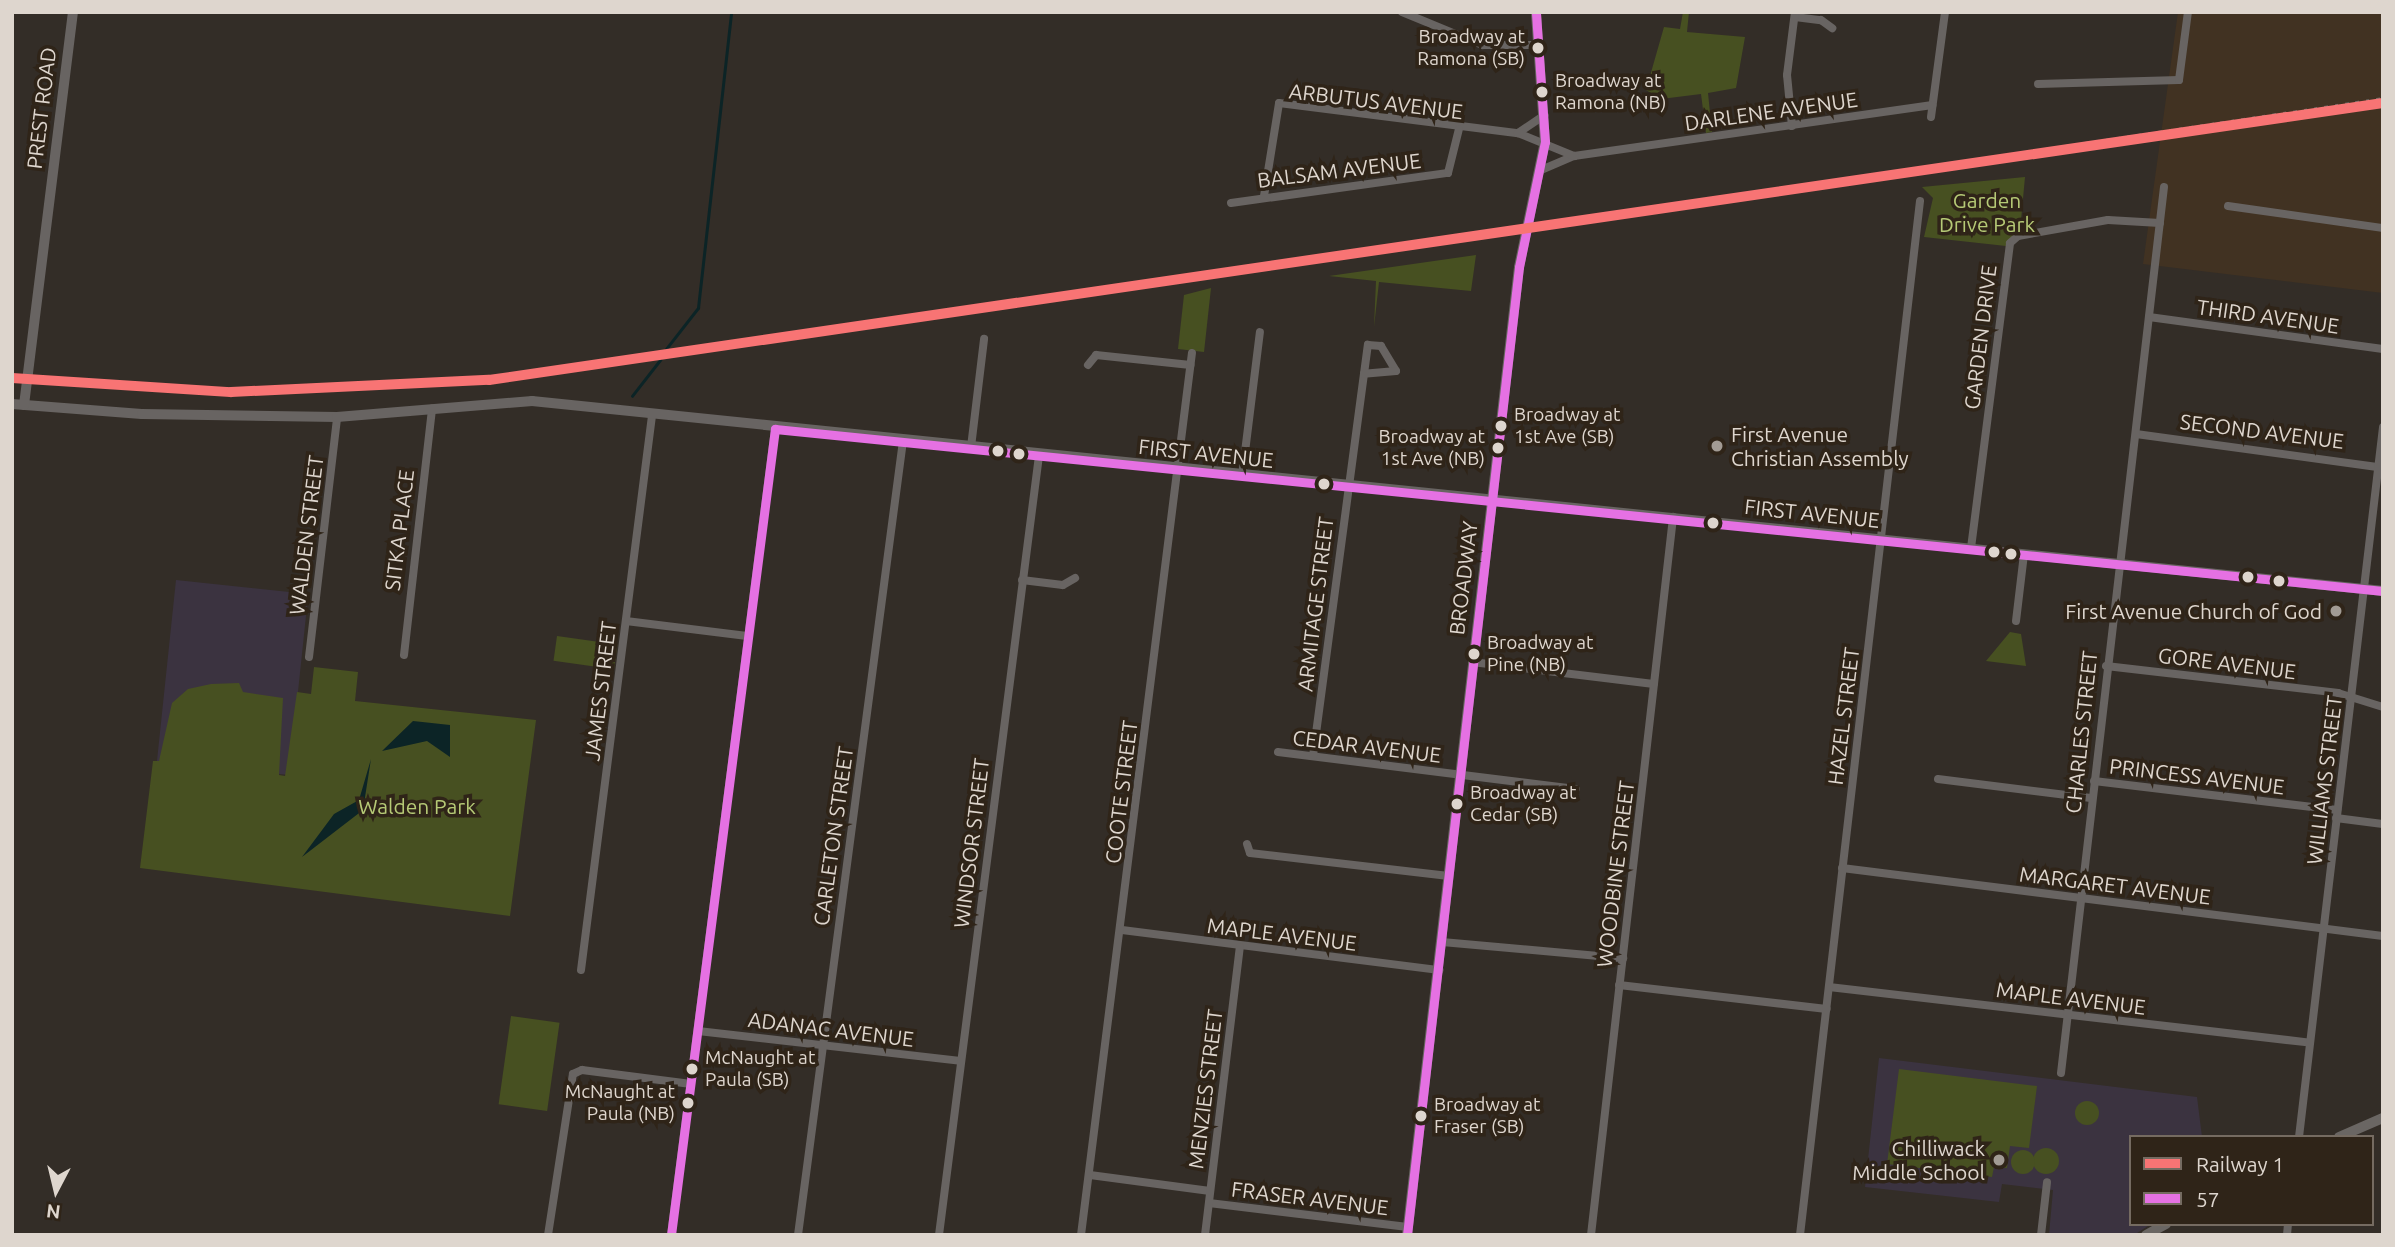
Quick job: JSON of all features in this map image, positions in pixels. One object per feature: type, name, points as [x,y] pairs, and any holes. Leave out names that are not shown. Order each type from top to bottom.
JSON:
[{"type":"main road","points":[[2344,1135],[2383,1118]]},
{"type":"main road","points":[[2146,1235],[2162,1226]]},
{"type":"street","name":"PREST ROAD","points":[[18,404],[73,12]]},
{"type":"street","points":[[1402,12],[1482,45],[1539,45]]},
{"type":"street","name":"BROADWAY","points":[[1408,1231],[1472,662],[1526,216],[1541,170],[1545,142],[1536,12]]},
{"type":"street","points":[[1931,117],[1945,12]]},
{"type":"street","points":[[2038,84],[2179,80],[2188,12]]},
{"type":"street","points":[[1792,126],[1787,75],[1795,15],[1821,20],[1832,28]]},
{"type":"street","name":"ARBUTUS AVENUE","points":[[1264,196],[1279,103],[1460,129],[1518,133],[1545,142]]},
{"type":"street","name":"DARLENE AVENUE","points":[[1541,170],[1574,156],[1932,105]]},
{"type":"street","points":[[1518,133],[1545,115]]},
{"type":"street","name":"BALSAM AVENUE","points":[[1231,203],[1264,196],[1448,173],[1460,129]]},
{"type":"street","points":[[1545,142],[1574,156]]},
{"type":"street","name":"CHARLES STREET","points":[[2061,1073],[2106,666],[2164,187]]},
{"type":"street","name":"HAZEL STREET","points":[[1800,1235],[1920,201]]},
{"type":"street","points":[[2228,206],[2383,228]]},
{"type":"street","name":"GARDEN DRIVE","points":[[1971,548],[2012,238],[2108,220],[2160,223]]},
{"type":"street","name":"THIRD AVENUE","points":[[2149,317],[2383,349]]},
{"type":"street","points":[[1242,476],[1260,332]]},
{"type":"street","points":[[971,447],[984,340]]},
{"type":"street","name":"ARMITAGE STREET","points":[[1313,756],[1348,486],[1368,345],[1381,346],[1396,371],[1364,374]]},
{"type":"street","name":"COOTE STREET","points":[[1081,1235],[1122,930],[1192,353]]},
{"type":"street","points":[[1088,365],[1096,355],[1190,365]]},
{"type":"street","name":"FIRST AVENUE","points":[[18,404],[337,417],[532,401],[775,429],[1673,517],[2383,591]]},
{"type":"street","name":"SITKA PLACE","points":[[404,655],[432,409]]},
{"type":"street","name":"JAMES STREET","points":[[581,970],[652,416]]},
{"type":"street","name":"WALDEN STREET","points":[[309,657],[337,417]]},
{"type":"street","name":"WILLIAMS STREET","points":[[2299,1135],[2364,588],[2381,467],[2383,427]]},
{"type":"street","points":[[671,1235],[775,429]]},
{"type":"street","name":"SECOND AVENUE","points":[[2136,434],[2381,467]]},
{"type":"street","name":"CARLETON STREET","points":[[798,1235],[903,441]]},
{"type":"street","name":"WINDSOR STREET","points":[[939,1235],[1039,456]]},
{"type":"street","name":"WOODBINE STREET","points":[[1591,1235],[1673,517]]},
{"type":"street","points":[[2016,621],[2024,554]]},
{"type":"street","points":[[1023,580],[1063,585],[1075,578]]},
{"type":"street","points":[[626,621],[747,636]]},
{"type":"street","points":[[1472,662],[1654,684]]},
{"type":"street","name":"GORE AVENUE","points":[[2106,666],[2351,697],[2383,707]]},
{"type":"street","name":"CEDAR AVENUE","points":[[1278,752],[1576,789]]},
{"type":"street","name":"PRINCESS AVENUE","points":[[1938,779],[2091,797]]},
{"type":"street","name":"PRINCESS AVENUE","points":[[2094,781],[2337,814],[2383,824]]},
{"type":"street","points":[[1247,844],[1250,853],[1449,876]]},
{"type":"street","name":"MARGARET AVENUE","points":[[1842,868],[2383,936]]},
{"type":"street","name":"MAPLE AVENUE","points":[[1122,930],[1439,970]]},
{"type":"street","points":[[1442,942],[1623,958]]},
{"type":"street","name":"MENZIES STREET","points":[[1205,1235],[1240,947]]},
{"type":"street","points":[[1619,985],[1826,1009]]},
{"type":"street","name":"MAPLE AVENUE","points":[[1829,987],[2310,1043]]},
{"type":"street","name":"ADANAC AVENUE","points":[[698,1031],[960,1061]]},
{"type":"street","points":[[548,1235],[573,1074],[582,1070],[691,1084]]},
{"type":"street","name":"FRASER AVENUE","points":[[1090,1175],[1210,1191]]},
{"type":"street","points":[[2041,1235],[2047,1182]]},
{"type":"street","name":"FRASER AVENUE","points":[[1209,1203],[1408,1231]]},
{"type":"shaded area","points":[[2178,12],[2383,12],[2383,293],[2143,264]]},
{"type":"shaded area","points":[[176,580],[308,594],[289,775],[157,761]]},
{"type":"shaded area","name":"Chilliwack Middle School","points":[[1879,1058],[2197,1097],[2202,1135],[2129,1135],[2129,1226],[2148,1226],[2134,1235],[2049,1235],[2053,1190],[2002,1184],[1999,1202],[1865,1187]]},
{"type":"green space","points":[[1683,12],[1689,12],[1687,32],[1745,37],[1736,88],[1708,93],[1712,132],[1706,133],[1701,94],[1661,99],[1646,90],[1664,27],[1680,29]]},
{"type":"green space","name":"Garden Drive Park","points":[[2025,177],[2020,231],[2006,246],[1924,237],[1933,198],[1922,187]]},
{"type":"green space","points":[[1476,255],[1471,291],[1379,282],[1374,327],[1376,281],[1329,276]]},
{"type":"green space","points":[[1211,288],[1204,352],[1178,349],[1184,295]]},
{"type":"green space","points":[[2010,632],[2021,634],[2026,666],[1986,661]]},
{"type":"green space","points":[[557,636],[617,644],[614,669],[554,661]]},
{"type":"green space","name":"Walden Park","points":[[314,667],[358,672],[355,701],[536,720],[510,916],[140,868],[153,761],[159,761],[172,703],[188,689],[211,684],[239,683],[243,692],[283,698],[279,775],[285,776],[297,692],[311,694]]},
{"type":"green space","points":[[511,1016],[560,1023],[547,1111],[499,1104]]},
{"type":"green space","points":[[1899,1069],[2037,1086],[2029,1148],[2010,1146],[2007,1168],[1994,1167],[1992,1177],[1887,1164]]},
{"type":"green space","points":[[2087,1101],[2098,1108],[2099,1113],[2092,1124],[2087,1125],[2076,1118],[2075,1113],[2082,1102]]},
{"type":"green space","points":[[2046,1148],[2055,1152],[2059,1161],[2055,1170],[2046,1174],[2037,1170],[2033,1161],[2037,1152]]},
{"type":"green space","points":[[2023,1150],[2031,1154],[2035,1162],[2031,1170],[2023,1174],[2015,1170],[2011,1162],[2015,1154]]},
{"type":"water","points":[[413,721],[450,725],[450,757],[427,741],[382,751]]},
{"type":"water","points":[[371,759],[363,810],[302,857],[334,814],[359,800]]},
{"type":"waterway","points":[[666,349],[698,308],[731,12]]},
{"type":"waterway","points":[[632,396],[660,360]]},
{"type":"railway","points":[[1795,187],[2383,98]]},
{"type":"rail line","name":"1","points":[[12,378],[231,392],[489,380],[2383,103]]},
{"type":"transit line","name":"57","points":[[1407,1235],[1519,267],[1545,142],[1536,12]]},
{"type":"transit line","name":"57","points":[[671,1235],[775,429],[2383,591]]},
{"type":"place","name":"Broadway at Ramona (SB)","points":[[1538,48]]},
{"type":"place","name":"Broadway at Ramona (NB)","points":[[1542,92]]},
{"type":"place","name":"Broadway at 1st Ave (SB)","points":[[1501,426]]},
{"type":"place","name":"First Avenue Christian Assembly","points":[[1717,446]]},
{"type":"place","name":"Broadway at 1st Ave (NB)","points":[[1498,448]]},
{"type":"place","name":"First Avenue Church of God","points":[[2336,611]]},
{"type":"place","name":"Broadway at Pine (NB)","points":[[1474,654]]},
{"type":"place","name":"Broadway at Cedar (SB)","points":[[1457,804]]},
{"type":"place","name":"McNaught at Paula (SB)","points":[[692,1069]]},
{"type":"place","name":"McNaught at Paula (NB)","points":[[688,1103]]},
{"type":"place","name":"Broadway at Fraser (SB)","points":[[1421,1116]]},
{"type":"place","name":"Chilliwack Middle School","points":[[1999,1160]]}]
